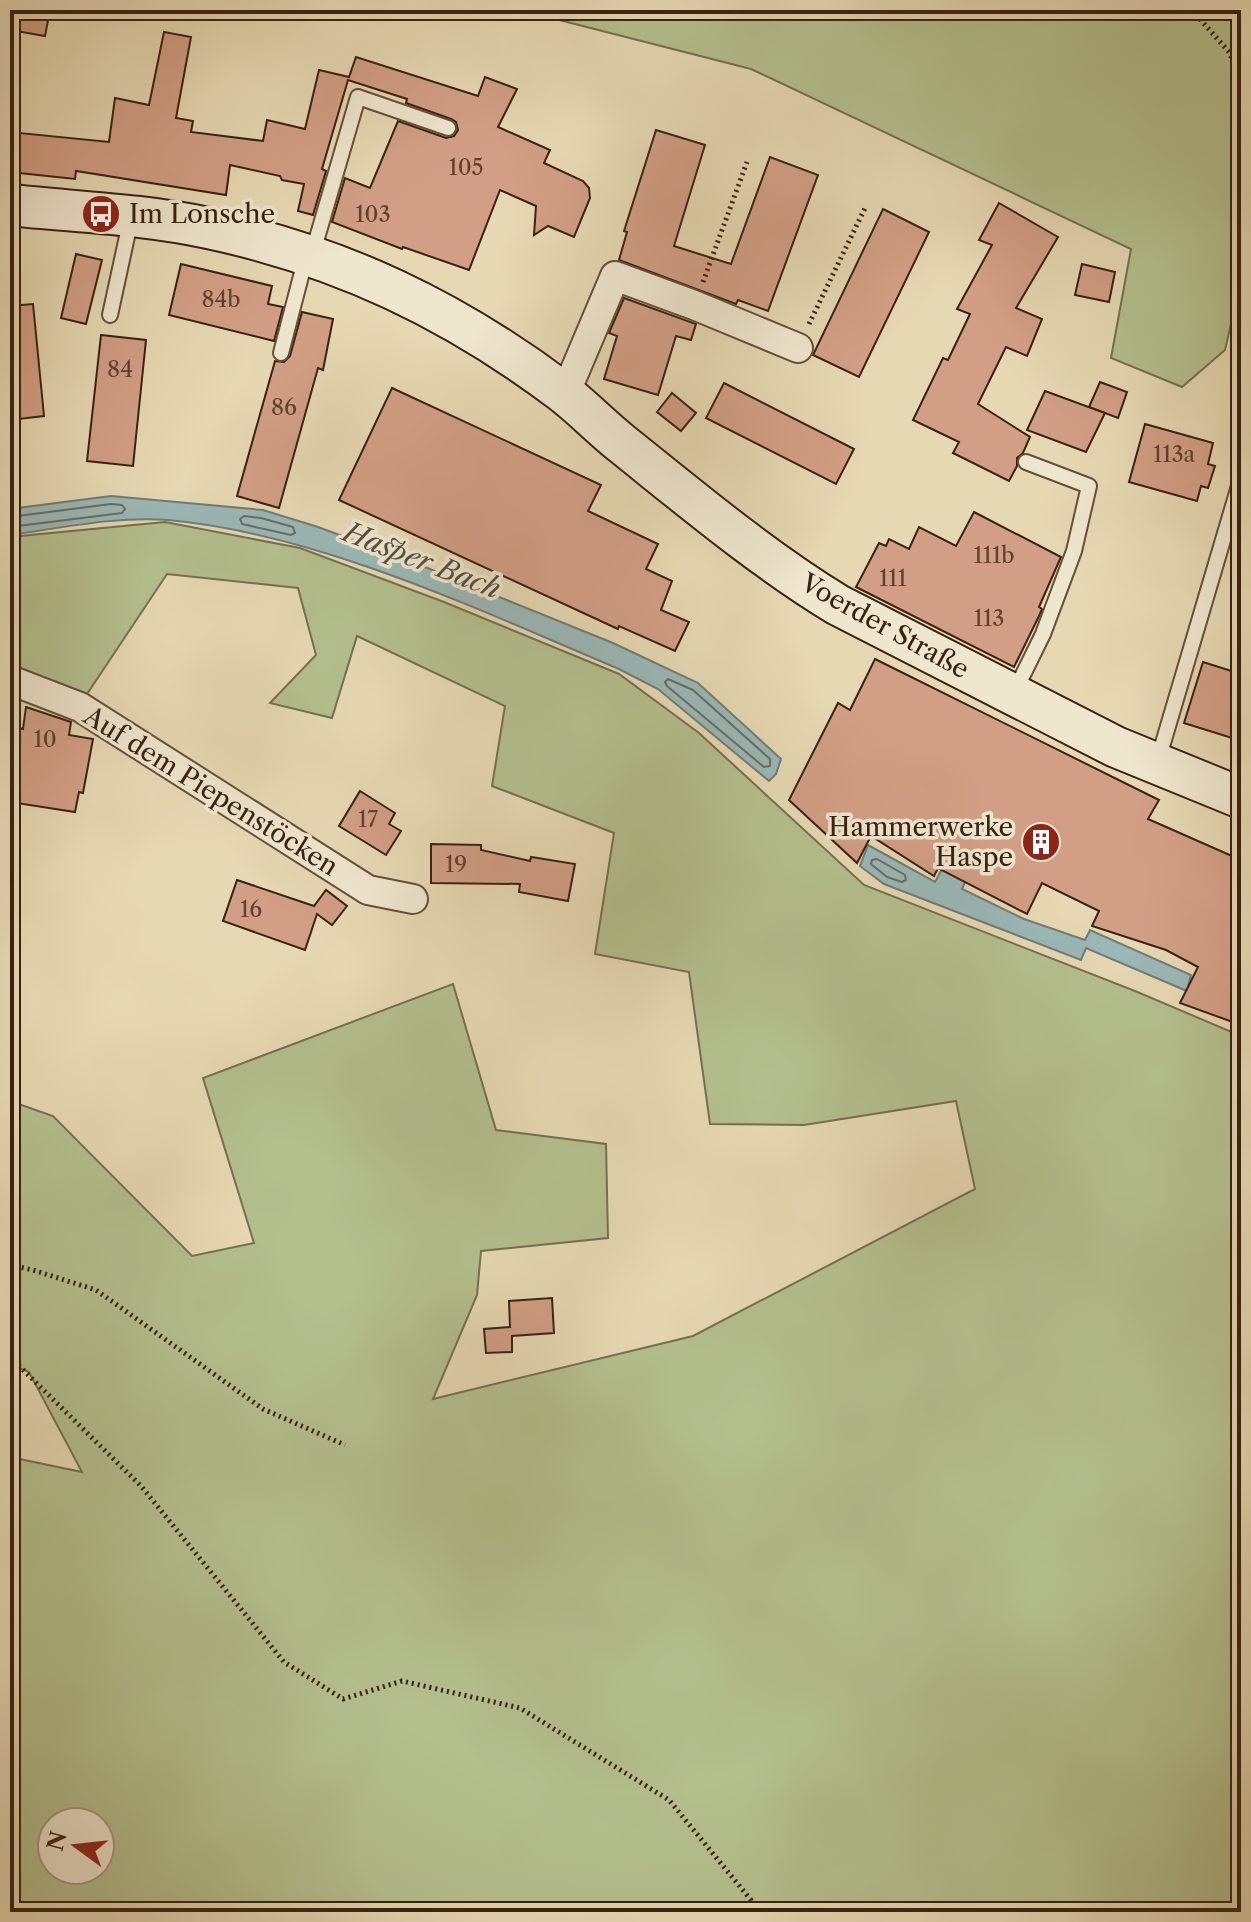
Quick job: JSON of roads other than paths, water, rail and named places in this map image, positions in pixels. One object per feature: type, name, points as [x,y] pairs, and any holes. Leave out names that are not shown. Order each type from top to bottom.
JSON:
[{"type":"main road","name":"Voerder Straße","points":[[10,205],[131,216],[206,228],[312,256],[432,306],[522,362],[565,394],[731,530],[809,588],[1013,695],[1157,764],[1241,798]]},
{"type":"street","points":[[565,394],[615,276],[798,348]]},
{"type":"street","name":"Auf dem Piepenstöcken","points":[[10,680],[80,707],[368,890],[413,899]]},
{"type":"lane","points":[[281,353],[358,97],[448,128]]},
{"type":"lane","points":[[110,315],[131,216]]},
{"type":"lane","points":[[1013,695],[1043,634],[1074,551],[1089,486],[1026,462]]},
{"type":"lane","points":[[1157,764],[1241,479]]},
{"type":"water","points":[[111,496],[263,510],[415,563],[613,643],[698,683],[781,759],[776,774],[769,781],[658,689],[619,669],[455,600],[341,558],[225,528],[168,520],[109,521],[10,535],[10,509]]},
{"type":"water","points":[[868,845],[935,882],[949,856],[972,865],[962,889],[1024,919],[1085,940],[1090,930],[1191,975],[1187,991],[1086,948],[1081,960],[884,884],[860,866]]},
{"type":"place","name":"Im Lonsche","points":[[101,214]]},
{"type":"place","name":"Hammerwerke Haspe","points":[[1041,842]]},
{"type":"water label","name":"Hasper Bach","points":[[422,560]]}]
